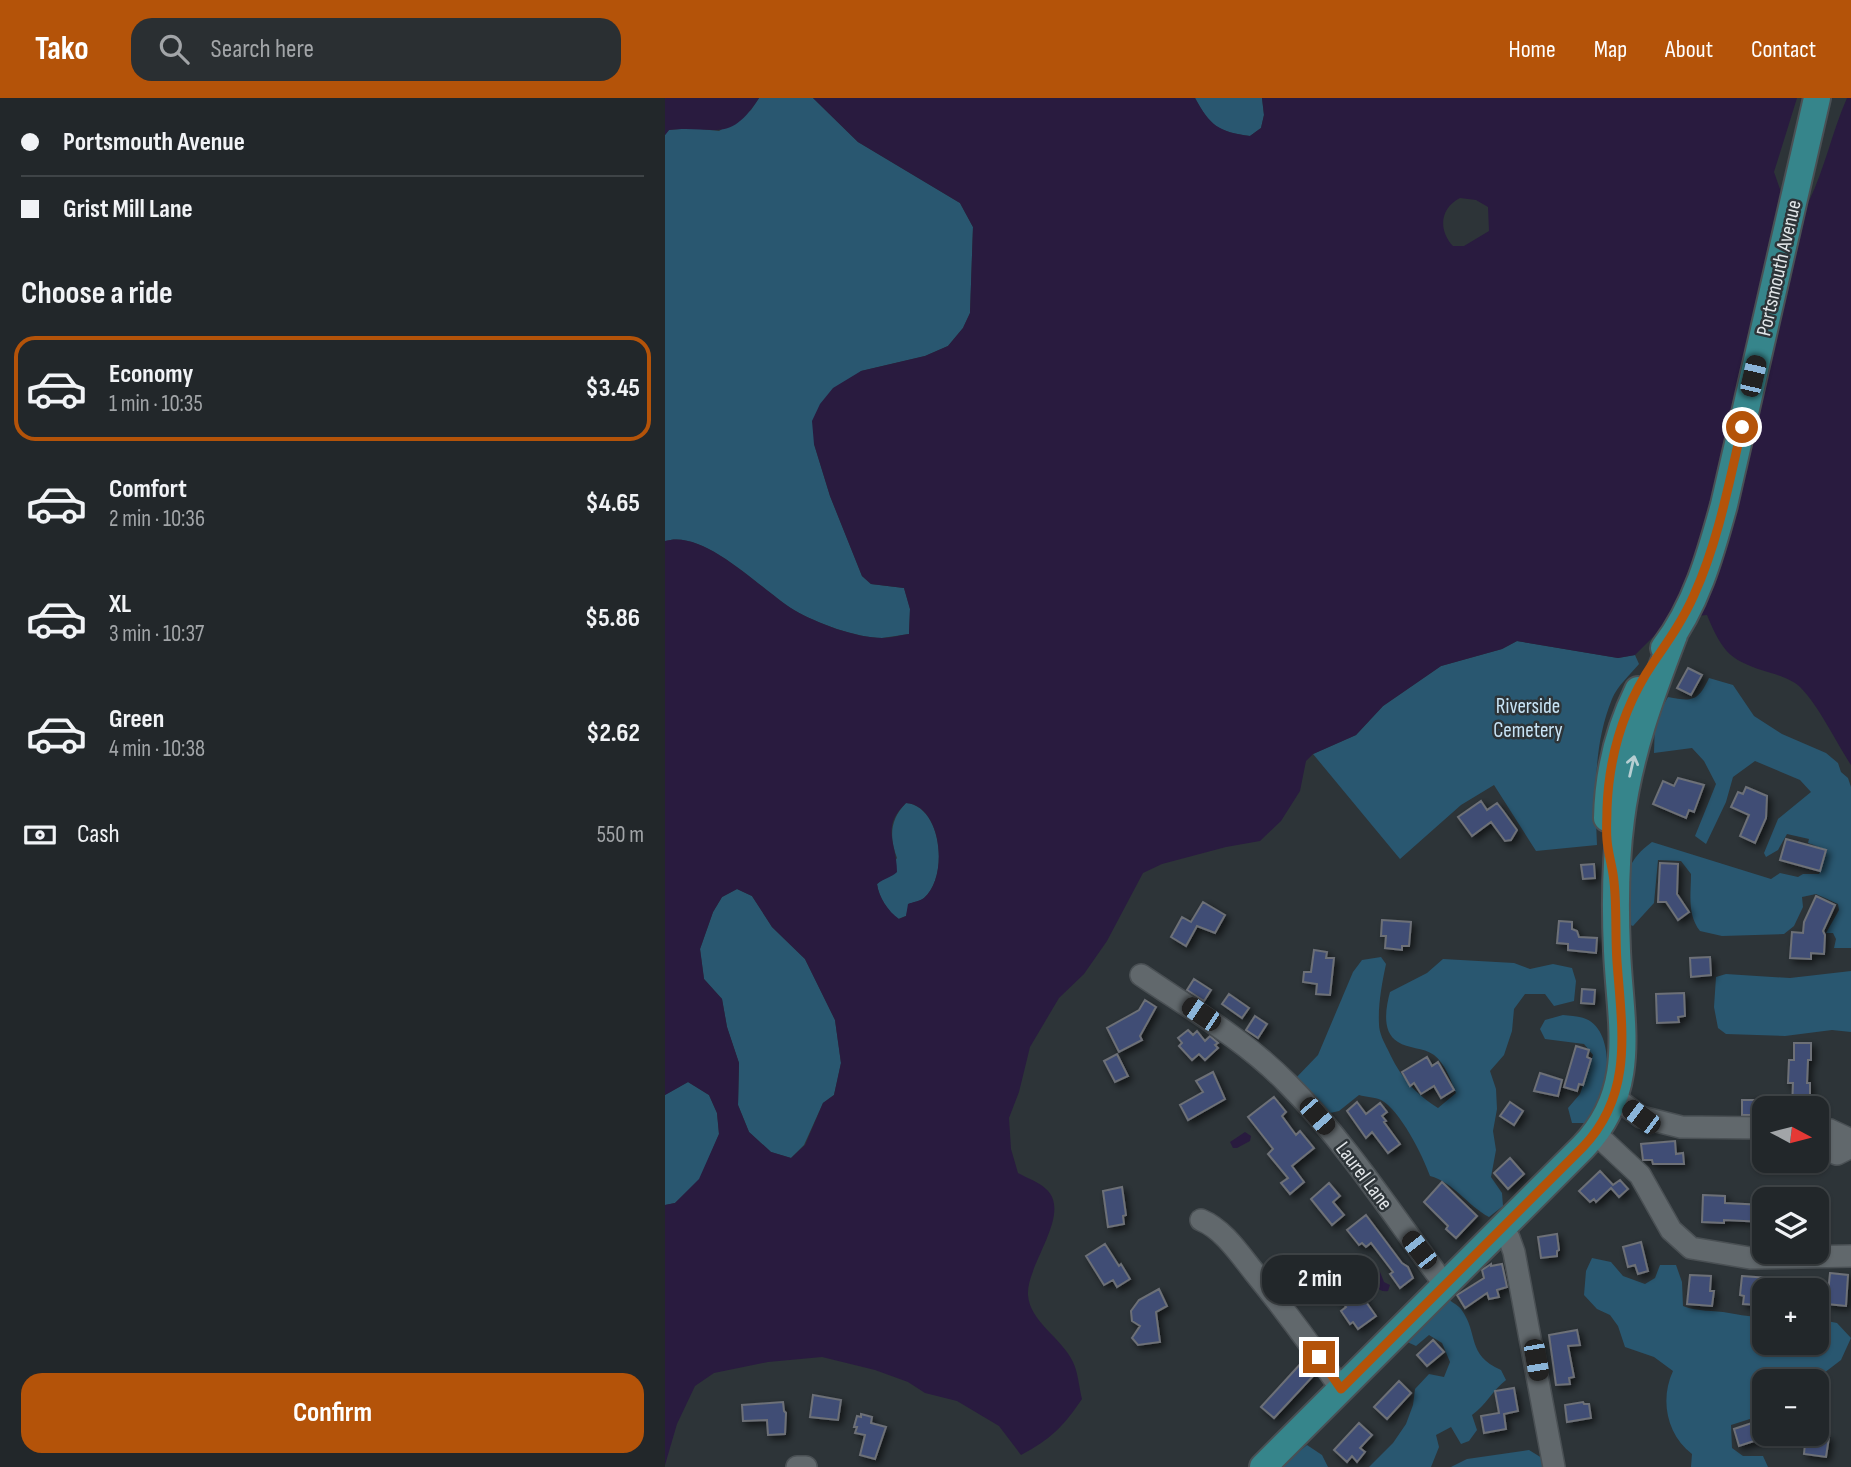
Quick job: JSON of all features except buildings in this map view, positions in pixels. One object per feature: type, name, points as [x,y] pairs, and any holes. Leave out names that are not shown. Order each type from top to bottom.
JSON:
[{"type":"main road","name":"Portsmouth Avenue","points":[[1263,1467],[1596,1134],[1607,1116],[1621,1069],[1623,1036],[1614,882],[1621,818],[1637,741],[1674,635],[1702,576],[1724,505],[1817,98]]},
{"type":"street","name":"Laurel Lane","points":[[1141,975],[1242,1043],[1287,1082],[1345,1148],[1445,1285]]},
{"type":"street","points":[[1614,1097],[1641,1117],[1681,1127],[1752,1128]]},
{"type":"street","points":[[1829,1130],[1845,1137],[1845,1150],[1837,1154],[1829,1151]]},
{"type":"street","points":[[1596,1134],[1640,1175],[1671,1230],[1691,1248],[1750,1258],[1851,1256]]},
{"type":"street","points":[[1201,1220],[1211,1224],[1227,1240],[1281,1304],[1341,1389]]},
{"type":"street","points":[[1500,1229],[1509,1238],[1514,1252],[1555,1467]]},
{"type":"street","points":[[797,1467],[806,1467]]},
{"type":"green space","points":[[759,98],[813,98],[858,142],[960,203],[973,227],[970,313],[963,328],[948,346],[925,356],[861,371],[814,444],[830,496],[862,576],[871,584],[904,588],[910,609],[909,634],[872,637],[825,625],[780,601],[714,552],[681,540],[665,541],[665,135],[669,130],[691,128],[719,131],[751,110]]},
{"type":"green space","points":[[1195,98],[1262,98],[1264,115],[1261,128],[1250,136],[1222,130],[1205,115]]},
{"type":"green space","name":"Riverside Cemetery","points":[[1517,641],[1618,658],[1635,655],[1639,664],[1614,694],[1601,735],[1596,789],[1597,845],[1536,851],[1494,785],[1461,805],[1400,859],[1313,754],[1356,735],[1383,706],[1441,666],[1502,649]]},
{"type":"green space","points":[[1709,678],[1733,685],[1754,716],[1782,734],[1826,753],[1838,763],[1841,772],[1848,778],[1851,787],[1851,948],[1834,948],[1836,939],[1833,933],[1826,933],[1839,910],[1838,904],[1816,894],[1802,897],[1803,907],[1794,926],[1784,934],[1722,936],[1700,931],[1691,911],[1691,874],[1681,861],[1658,860],[1654,903],[1633,926],[1626,923],[1629,869],[1641,851],[1652,842],[1771,879],[1780,873],[1798,877],[1803,874],[1819,874],[1827,850],[1808,843],[1809,839],[1787,834],[1778,850],[1766,857],[1764,853],[1778,819],[1811,792],[1800,780],[1755,761],[1733,777],[1726,802],[1706,844],[1695,836],[1716,784],[1704,761],[1692,748],[1654,753],[1655,720],[1668,697],[1694,698]]},
{"type":"green space","points":[[906,803],[918,807],[928,816],[938,844],[939,860],[932,888],[923,899],[909,904],[906,916],[898,919],[885,904],[877,884],[897,858],[893,843],[894,822]]},
{"type":"green space","points":[[737,889],[752,896],[772,927],[805,959],[835,1020],[841,1063],[834,1095],[823,1103],[804,1145],[791,1158],[771,1152],[749,1132],[738,1105],[739,1063],[727,1027],[722,999],[704,979],[700,949],[713,912],[722,897]]},
{"type":"green space","points":[[1381,957],[1386,964],[1379,1009],[1382,1037],[1397,1068],[1408,1083],[1438,1108],[1456,1093],[1452,1083],[1438,1058],[1393,1038],[1386,1019],[1390,992],[1427,973],[1443,959],[1514,963],[1530,969],[1553,964],[1572,968],[1576,981],[1574,1001],[1554,1006],[1545,994],[1525,994],[1514,1009],[1512,1031],[1504,1055],[1490,1071],[1496,1089],[1497,1109],[1493,1131],[1496,1150],[1491,1177],[1502,1193],[1503,1206],[1489,1217],[1446,1183],[1430,1176],[1403,1123],[1381,1100],[1359,1095],[1339,1111],[1321,1115],[1293,1081],[1318,1055],[1353,972],[1362,960]]},
{"type":"green space","points":[[1851,971],[1851,1032],[1832,1030],[1785,1036],[1726,1034],[1718,1028],[1714,1007],[1716,977],[1726,974],[1790,978]]},
{"type":"green space","points":[[1563,1015],[1583,1018],[1595,1025],[1605,1045],[1606,1084],[1599,1107],[1587,1123],[1572,1123],[1568,1108],[1580,1094],[1593,1055],[1584,1044],[1545,1039],[1540,1029],[1545,1020]]},
{"type":"green space","points":[[688,1082],[709,1095],[717,1113],[719,1134],[700,1179],[675,1203],[665,1205],[665,1095]]},
{"type":"green space","points":[[1592,1258],[1611,1262],[1623,1276],[1645,1284],[1655,1278],[1660,1265],[1676,1265],[1682,1282],[1683,1306],[1752,1316],[1752,1355],[1829,1355],[1829,1321],[1837,1323],[1851,1338],[1841,1360],[1829,1369],[1752,1369],[1752,1418],[1731,1425],[1732,1448],[1743,1456],[1763,1456],[1768,1467],[1691,1467],[1692,1454],[1676,1437],[1668,1415],[1667,1393],[1673,1371],[1654,1357],[1625,1347],[1618,1326],[1610,1315],[1597,1309],[1584,1295],[1586,1271]]},
{"type":"green space","points":[[1447,1298],[1460,1308],[1466,1318],[1483,1358],[1501,1370],[1506,1380],[1472,1415],[1477,1430],[1469,1441],[1461,1444],[1451,1427],[1436,1435],[1439,1447],[1431,1467],[1369,1467],[1393,1443],[1406,1424],[1415,1389],[1429,1374],[1444,1377],[1450,1362],[1442,1343],[1429,1335],[1416,1346],[1403,1340]]},
{"type":"green space","points":[[1307,1445],[1322,1455],[1328,1467],[1280,1467]]},
{"type":"green space","points":[[1529,1450],[1542,1458],[1543,1467],[1451,1467],[1467,1459]]},
{"type":"shaded area","points":[[665,98],[759,98],[739,122],[729,127],[720,130],[669,130],[665,135]]},
{"type":"shaded area","points":[[813,98],[1195,98],[1205,115],[1216,126],[1250,136],[1261,128],[1264,115],[1262,98],[1797,98],[1774,172],[1782,195],[1809,201],[1847,98],[1851,98],[1851,765],[1821,714],[1800,687],[1787,678],[1737,660],[1718,639],[1707,615],[1667,619],[1635,655],[1618,658],[1517,641],[1502,649],[1441,666],[1383,706],[1356,735],[1313,754],[1306,761],[1300,791],[1281,821],[1260,841],[1162,864],[1143,873],[1107,941],[1084,974],[1059,998],[1030,1047],[1019,1092],[1009,1118],[1011,1149],[1018,1173],[1046,1189],[1053,1199],[1052,1225],[1029,1283],[1028,1295],[1034,1313],[1068,1353],[1076,1370],[1082,1399],[1062,1425],[1048,1438],[1021,1455],[999,1426],[957,1401],[925,1393],[908,1382],[875,1370],[822,1357],[768,1362],[714,1373],[695,1386],[677,1424],[665,1465],[665,1205],[675,1203],[699,1179],[719,1134],[717,1113],[709,1095],[688,1082],[665,1095],[665,541],[681,540],[714,552],[780,601],[825,625],[872,637],[909,634],[910,609],[904,588],[871,584],[862,576],[830,496],[814,444],[812,421],[820,404],[833,388],[861,371],[925,356],[948,346],[963,328],[970,313],[973,227],[960,203],[858,142]],"holes":[[[1460,198],[1476,200],[1488,207],[1489,231],[1464,246],[1453,246],[1445,233],[1443,220],[1448,207]],[[906,803],[918,807],[928,816],[938,843],[939,859],[932,888],[924,898],[908,904],[906,916],[899,919],[885,904],[877,884],[897,872],[892,828],[898,812]],[[737,889],[752,896],[772,927],[805,959],[835,1020],[841,1063],[834,1095],[823,1103],[805,1145],[791,1158],[771,1152],[749,1132],[738,1105],[739,1063],[727,1027],[722,999],[704,979],[700,949],[713,912],[722,897]]]},
{"type":"shaded area","points":[[1245,1132],[1251,1136],[1250,1141],[1233,1148],[1230,1142]]},
{"type":"shaded area","points":[[1377,1270],[1384,1282],[1390,1285],[1388,1291],[1379,1289],[1374,1282],[1372,1276]]},
{"type":"route","points":[[1319,1357],[1341,1389],[1596,1134],[1607,1116],[1621,1069],[1623,1036],[1614,882],[1607,840],[1611,762],[1622,724],[1640,685],[1674,635],[1702,576],[1724,505],[1742,427]]}]
